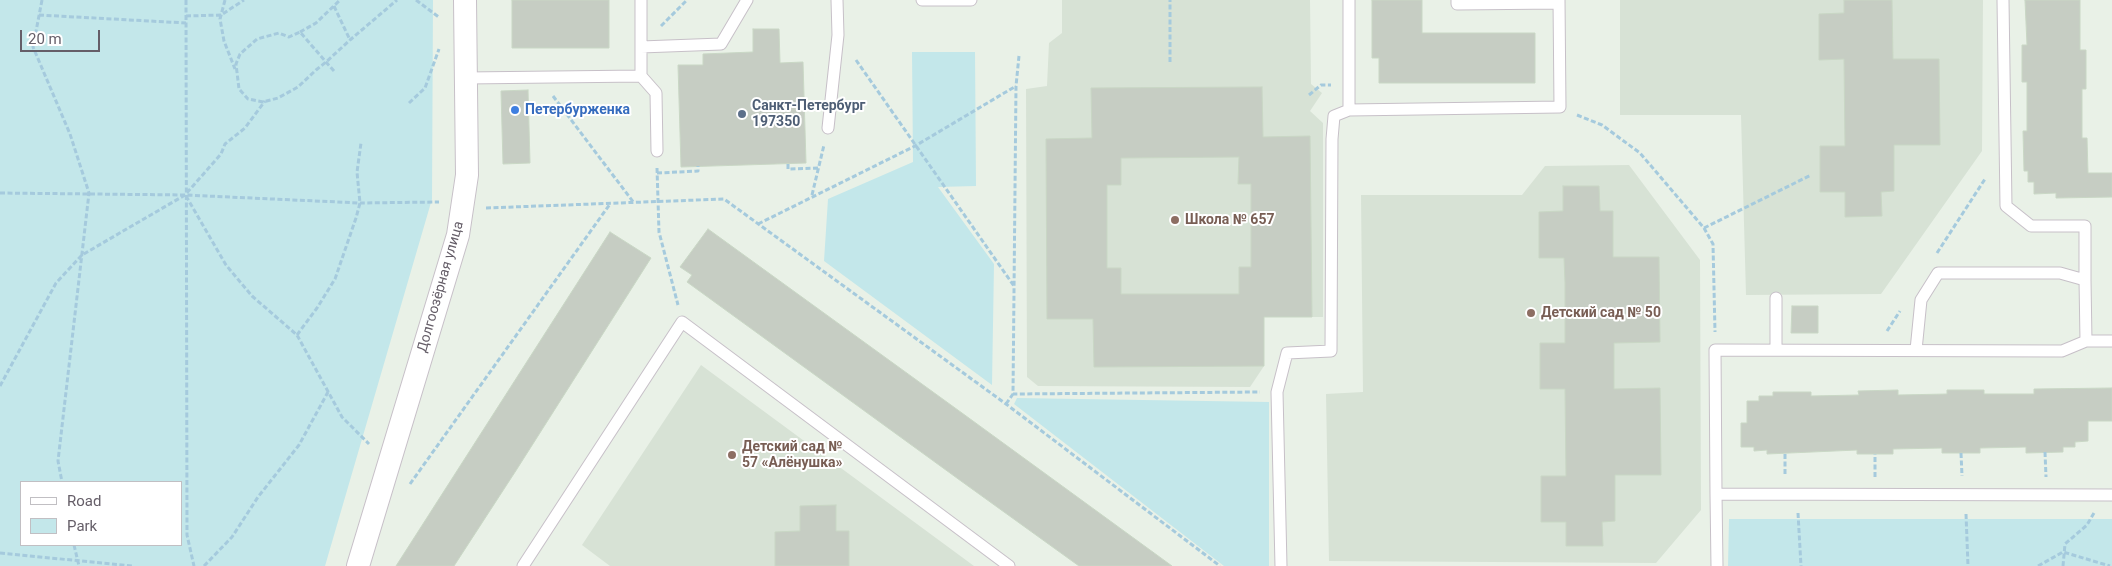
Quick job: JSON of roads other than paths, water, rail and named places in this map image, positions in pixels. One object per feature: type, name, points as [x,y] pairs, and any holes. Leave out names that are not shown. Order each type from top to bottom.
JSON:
[{"type":"street","name":"Долгоозёрная улица","points":[[358,566],[458,235],[466,175],[466,0]]},
{"type":"lane","points":[[641,0],[641,76],[656,92],[656,150]]},
{"type":"lane","points":[[641,47],[721,44],[747,0]]},
{"type":"lane","points":[[828,128],[838,35],[837,0]]},
{"type":"lane","points":[[922,0],[971,0]]},
{"type":"lane","points":[[1349,0],[1349,110]]},
{"type":"lane","points":[[1281,566],[1278,392],[1287,354],[1331,351],[1332,139],[1334,116],[1349,110],[1560,107],[1559,1],[1458,4],[1457,0]]},
{"type":"lane","points":[[2003,0],[2006,206],[2031,226],[2084,226],[2086,341]]},
{"type":"lane","points":[[466,78],[641,76]]},
{"type":"lane","points":[[1916,350],[1921,300],[1938,273],[2060,273],[2085,280]]},
{"type":"lane","points":[[1776,298],[1776,350]]},
{"type":"lane","points":[[523,566],[682,322],[1009,566]]},
{"type":"lane","points":[[1717,566],[1715,350],[2062,350],[2086,341],[2112,341]]},
{"type":"lane","points":[[1716,494],[2112,495]]},
{"type":"place","name":"Петербурженка","points":[[515,110]]},
{"type":"place","name":"Санкт-Петербург 197350","points":[[742,114]]},
{"type":"place","name":"Школа № 657","points":[[1175,220]]},
{"type":"place","name":"Детский сад № 50","points":[[1531,313]]},
{"type":"place","name":"Детский сад № 57 «Алёнушка»","points":[[732,455]]}]
